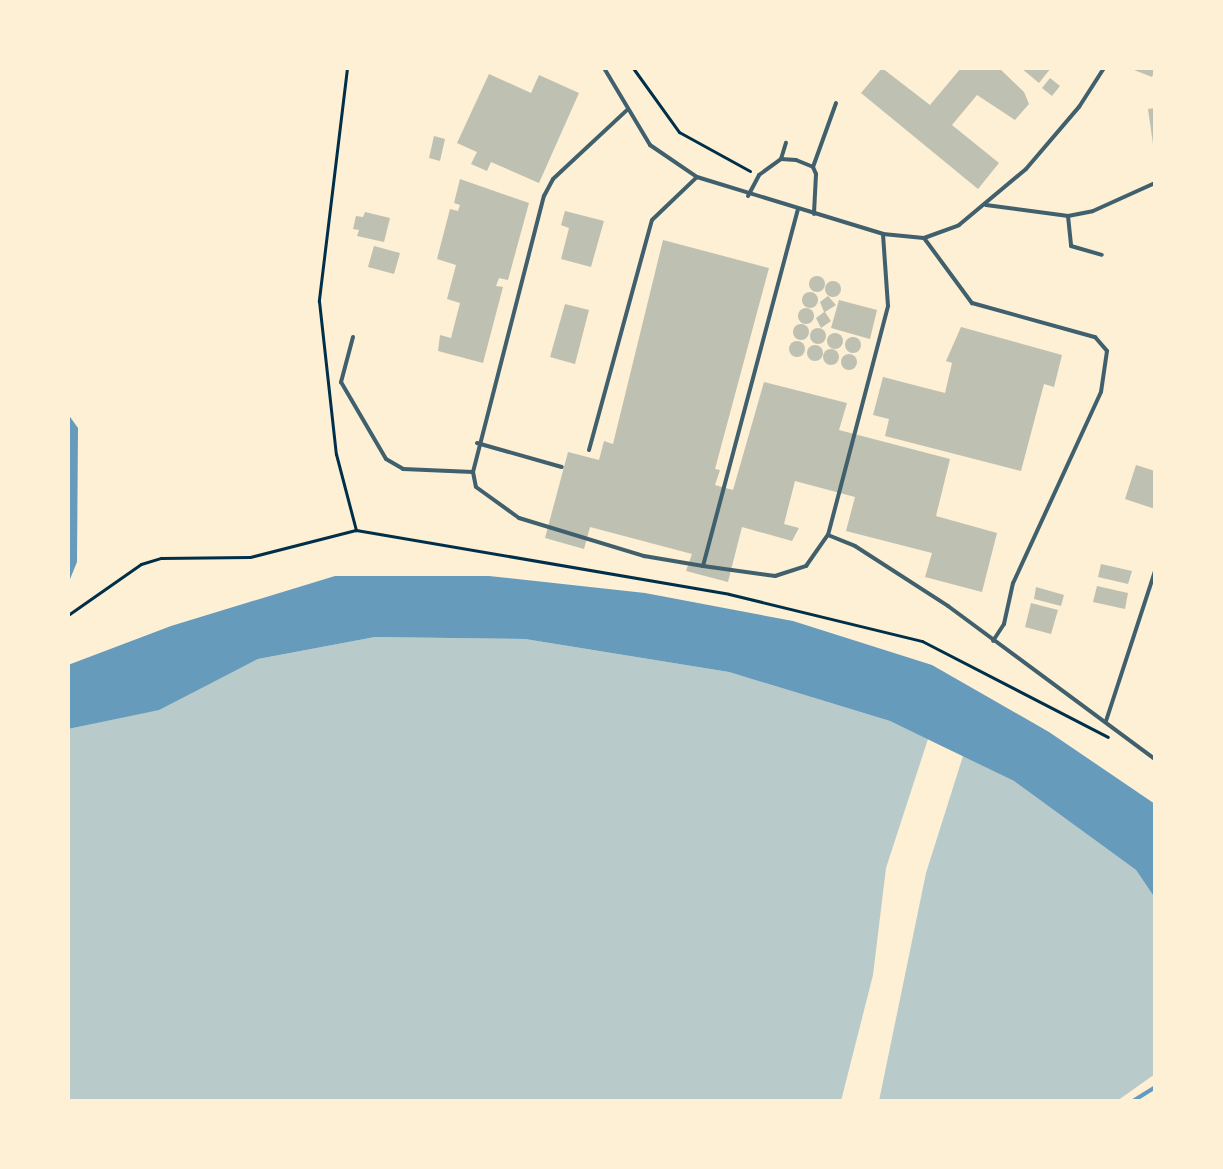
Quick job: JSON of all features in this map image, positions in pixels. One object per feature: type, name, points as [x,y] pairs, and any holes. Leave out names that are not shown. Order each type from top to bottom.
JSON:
[{"type":"lane","points":[[604,68],[650,145],[697,177],[748,196],[883,234],[924,238],[959,225],[1026,169],[1079,107],[1104,68]]},
{"type":"lane","points":[[814,214],[813,167],[836,103]]},
{"type":"lane","points":[[627,110],[553,179],[544,196],[477,443],[473,472],[476,487],[519,518],[644,556],[703,566],[775,576],[806,566],[828,535],[888,306],[883,234]]},
{"type":"lane","points":[[748,196],[759,175],[781,159],[786,143]]},
{"type":"lane","points":[[781,159],[813,167]]},
{"type":"lane","points":[[589,450],[649,229],[662,208],[697,177]]},
{"type":"lane","points":[[986,205],[1068,216],[1093,211],[1155,183]]},
{"type":"lane","points":[[703,566],[798,210]]},
{"type":"lane","points":[[1068,216],[1071,246],[1102,255]]},
{"type":"lane","points":[[924,238],[972,303],[1095,337],[1107,351],[1101,392],[1013,583],[1004,624],[993,641]]},
{"type":"lane","points":[[353,337],[341,382],[386,459],[403,469],[473,472]]},
{"type":"lane","points":[[477,443],[562,467]]},
{"type":"lane","points":[[828,535],[855,546],[1106,721],[1155,759]]},
{"type":"lane","points":[[1106,721],[1155,571]]},
{"type":"path","points":[[347,68],[319,301],[336,454],[356,530]]},
{"type":"path","points":[[633,68],[679,132],[759,175]]},
{"type":"path","points":[[68,615],[141,564],[161,558],[250,557],[356,530],[729,594],[922,641],[1100,737],[1129,739]]},
{"type":"shaded area","points":[[375,637],[525,639],[729,672],[890,721],[928,739],[886,868],[873,975],[841,1101],[68,1101],[68,729],[159,709],[258,659]]},
{"type":"shaded area","points":[[963,756],[1014,781],[1136,870],[1155,898],[1155,1074],[1117,1101],[879,1101],[926,873]]},
{"type":"water","points":[[68,414],[78,428],[77,562],[68,584]]},
{"type":"water","points":[[335,576],[489,576],[645,593],[793,621],[932,665],[1049,732],[1155,804],[1155,898],[1136,870],[1014,781],[890,721],[729,672],[525,639],[375,637],[258,659],[159,710],[68,729],[68,665],[171,626]]},
{"type":"building","points":[[882,68],[930,105],[961,68],[999,68],[1024,92],[1029,104],[1015,120],[977,95],[952,125],[999,163],[978,189],[861,93]]},
{"type":"building","points":[[1021,68],[1051,68],[1039,83]]},
{"type":"building","points":[[1129,68],[1155,68],[1155,69],[1152,77]]},
{"type":"building","points":[[489,74],[531,93],[539,75],[579,93],[539,183],[491,162],[487,171],[471,164],[477,152],[457,143]]},
{"type":"building","points":[[1050,78],[1060,86],[1052,96],[1042,88]]},
{"type":"building","points":[[1155,108],[1155,144],[1153,144],[1148,109]]},
{"type":"building","points":[[434,136],[445,139],[440,161],[429,158]]},
{"type":"building","points":[[460,179],[529,203],[508,280],[499,278],[496,286],[503,287],[483,363],[438,351],[440,335],[451,338],[460,303],[447,299],[456,265],[437,259],[450,209],[458,211],[460,205],[454,203]]},
{"type":"building","points":[[565,211],[604,221],[591,267],[561,259],[569,228],[561,225]]},
{"type":"building","points":[[365,212],[390,218],[384,242],[357,236],[359,230],[353,229],[356,216],[363,217]]},
{"type":"building","points":[[663,240],[769,268],[715,469],[720,470],[715,485],[733,490],[764,382],[847,403],[839,430],[950,459],[936,516],[997,533],[982,592],[925,577],[932,553],[846,531],[855,497],[795,481],[784,524],[799,528],[792,541],[742,527],[728,582],[686,571],[692,554],[590,527],[584,549],[545,538],[568,452],[599,460],[604,441],[613,444]]},
{"type":"building","points":[[374,246],[400,253],[394,274],[368,267]]},
{"type":"building","points":[[817,276],[823,278],[823,290],[817,292],[811,290],[809,284],[811,278]]},
{"type":"building","points":[[833,281],[839,283],[839,295],[833,297],[827,295],[825,289],[827,283]]},
{"type":"building","points":[[810,292],[816,294],[816,306],[810,308],[804,306],[802,300],[804,294]]},
{"type":"building","points":[[828,296],[836,305],[825,312],[831,321],[821,328],[816,318],[824,312],[820,302]]},
{"type":"building","points":[[839,300],[877,310],[870,339],[831,328]]},
{"type":"building","points":[[565,304],[589,310],[575,364],[550,357]]},
{"type":"building","points":[[806,308],[812,310],[812,322],[806,324],[800,322],[798,316],[800,310]]},
{"type":"building","points":[[801,324],[807,326],[807,338],[801,340],[795,338],[793,332],[795,326]]},
{"type":"building","points":[[961,327],[1062,355],[1054,387],[1044,384],[1021,471],[885,436],[889,419],[873,415],[883,377],[945,393],[952,363],[946,361]]},
{"type":"building","points":[[818,328],[824,330],[824,342],[818,344],[812,342],[810,336],[812,330]]},
{"type":"building","points":[[835,333],[841,335],[841,347],[835,349],[829,347],[827,341],[829,335]]},
{"type":"building","points":[[853,337],[859,339],[859,351],[853,353],[847,351],[845,345],[847,339]]},
{"type":"building","points":[[797,341],[803,343],[803,355],[797,357],[791,355],[789,349],[791,343]]},
{"type":"building","points":[[815,345],[821,347],[821,359],[815,361],[809,359],[807,353],[809,347]]},
{"type":"building","points":[[831,349],[837,351],[837,363],[831,365],[825,363],[823,357],[825,351]]},
{"type":"building","points":[[849,354],[855,356],[855,368],[849,370],[843,368],[841,362],[843,356]]},
{"type":"building","points":[[1136,465],[1155,471],[1155,509],[1125,499]]},
{"type":"building","points":[[1101,564],[1132,571],[1128,584],[1098,577]]},
{"type":"building","points":[[1097,586],[1128,593],[1125,609],[1093,602]]},
{"type":"building","points":[[1036,587],[1064,595],[1061,606],[1034,599]]},
{"type":"building","points":[[1031,603],[1058,610],[1051,634],[1025,627]]},
{"type":"waterway","points":[[1133,1101],[1155,1087]]}]
